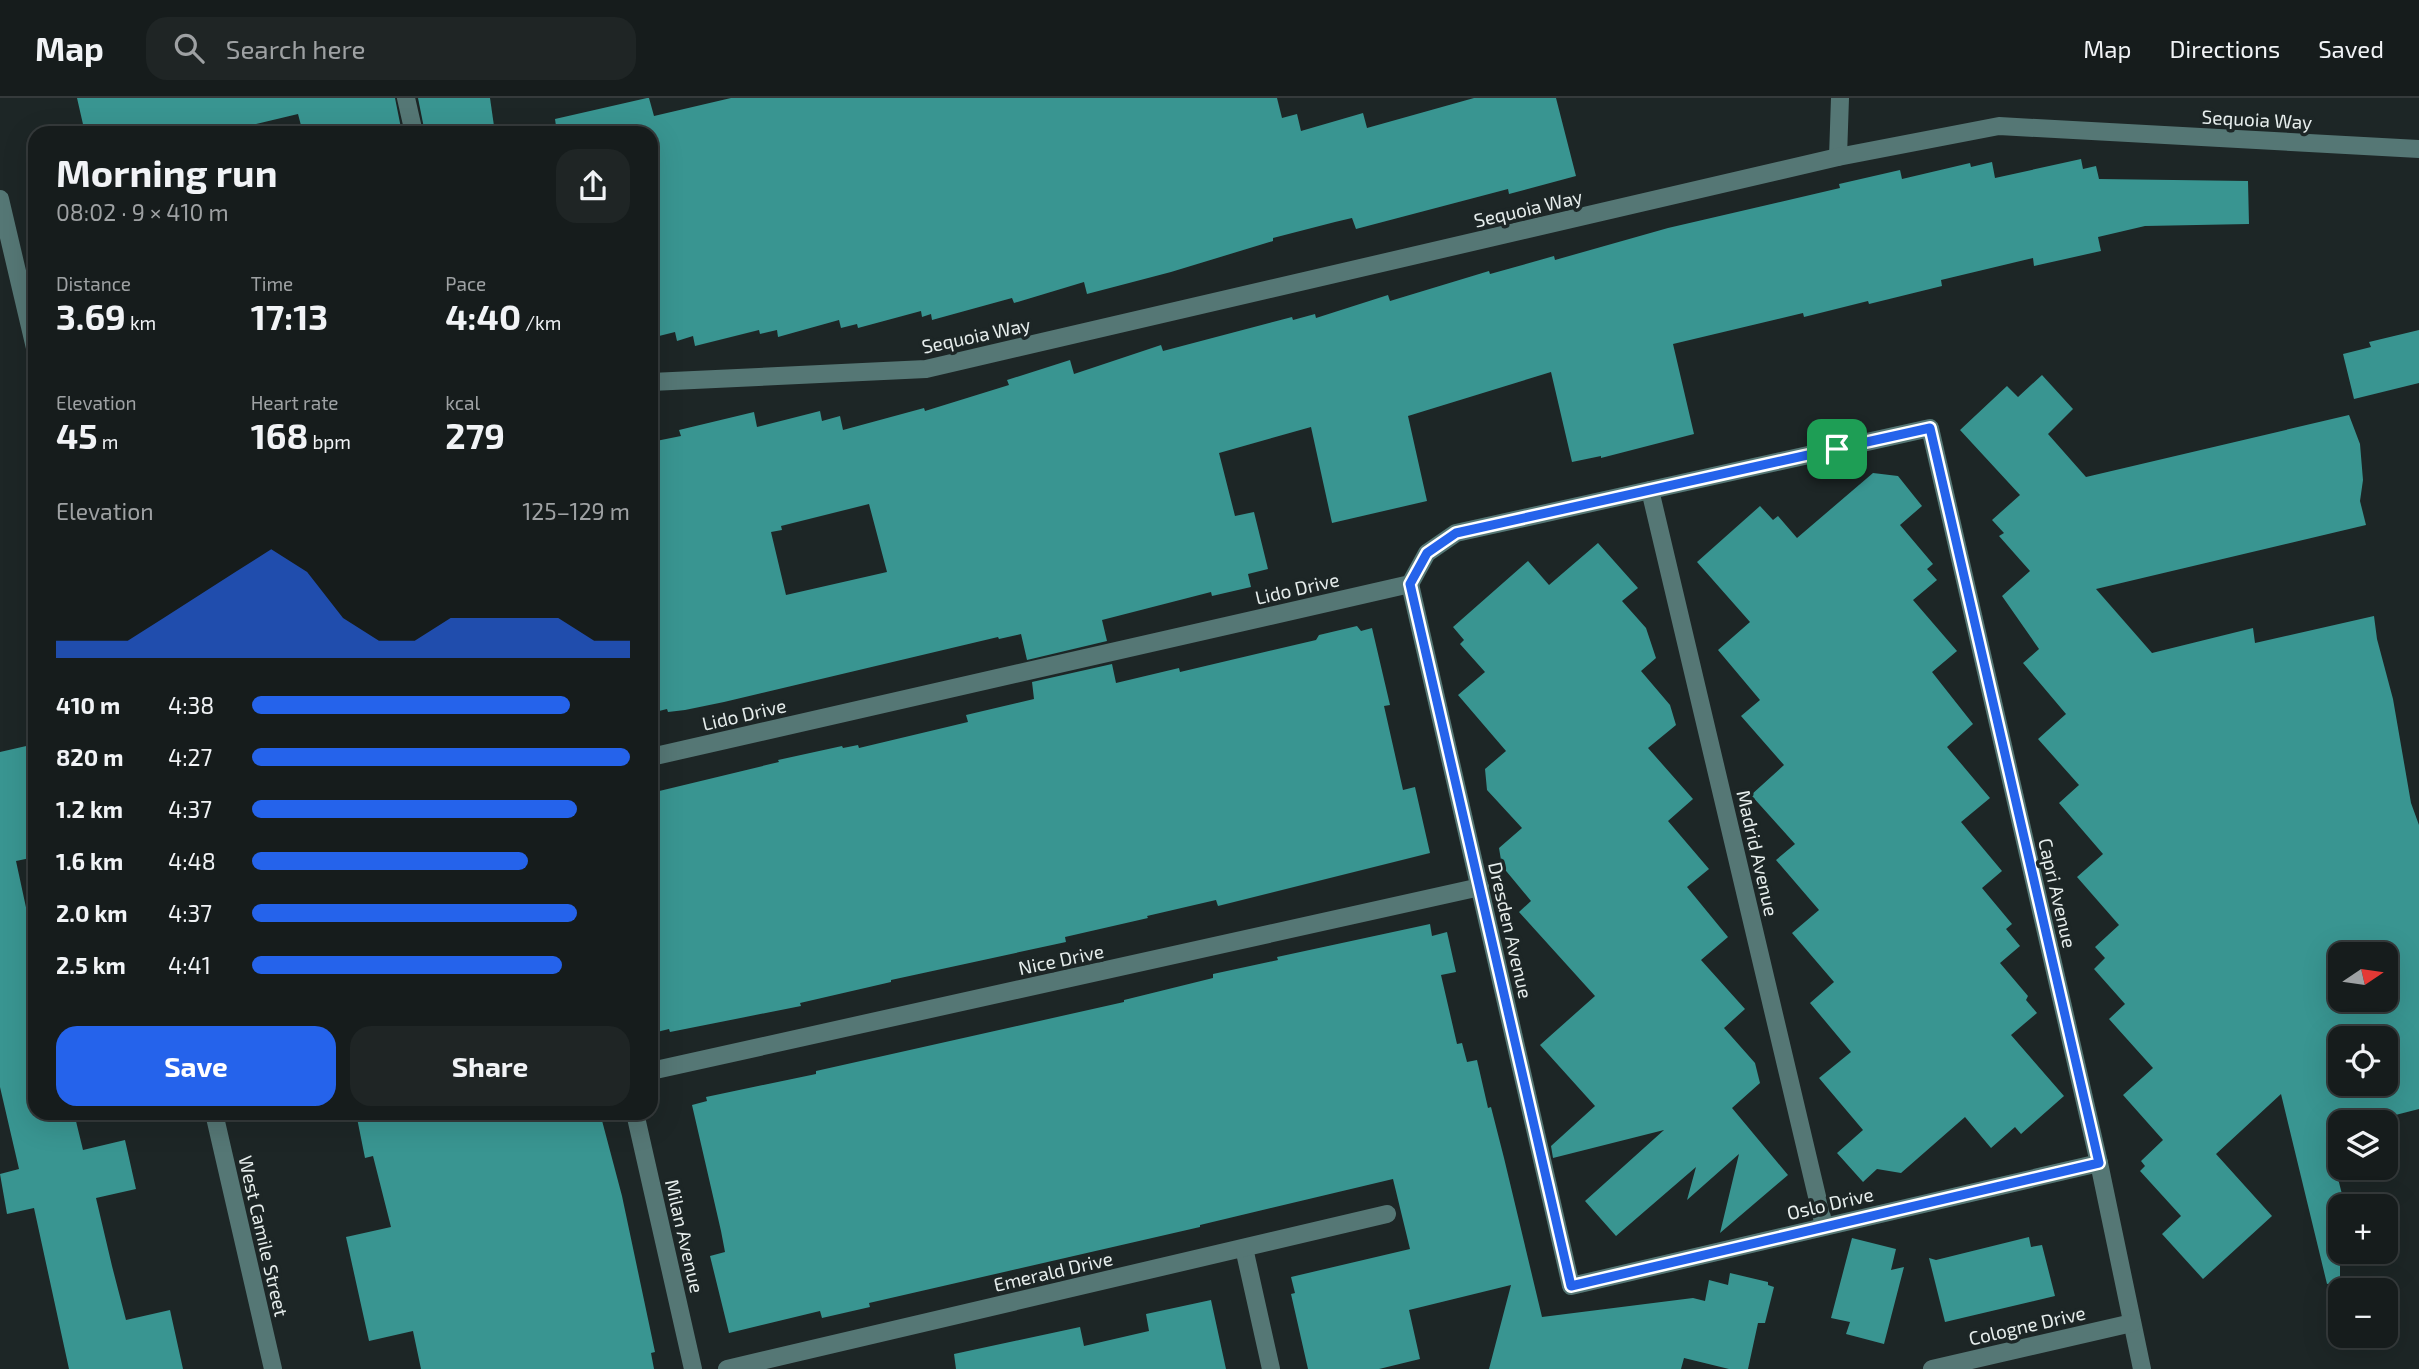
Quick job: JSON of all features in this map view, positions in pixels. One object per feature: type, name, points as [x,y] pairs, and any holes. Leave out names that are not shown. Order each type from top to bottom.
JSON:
[{"type":"street","points":[[406,98],[412,126]]},
{"type":"street","points":[[1838,158],[1840,98]]},
{"type":"street","name":"Sequoia Way","points":[[658,382],[926,369],[1838,158],[1999,126],[2419,149]]},
{"type":"street","points":[[0,199],[28,318]]},
{"type":"street","name":"Capri Avenue","points":[[1650,490],[1930,428],[2099,1163],[2142,1369]]},
{"type":"street","points":[[1410,584],[1427,553],[1456,533],[1650,490]]},
{"type":"street","name":"Madrid Avenue","points":[[1650,490],[1825,1226]]},
{"type":"street","name":"Lido Drive","points":[[658,755],[1410,584]]},
{"type":"street","name":"Dresden Avenue","points":[[1410,584],[1571,1286]]},
{"type":"street","name":"Nice Drive","points":[[658,1069],[1480,887]]},
{"type":"street","name":"West Camile Street","points":[[216,1120],[274,1369]]},
{"type":"street","name":"Milan Avenue","points":[[637,1120],[693,1369]]},
{"type":"street","name":"Oslo Drive","points":[[1571,1286],[2099,1163]]},
{"type":"street","name":"Emerald Drive","points":[[727,1369],[1388,1214]]},
{"type":"street","points":[[1244,1248],[1271,1369]]},
{"type":"street","name":"Cologne Drive","points":[[1932,1369],[2132,1323]]},
{"type":"building","points":[[77,98],[395,98],[401,126],[301,126],[298,114],[247,126],[83,126]]},
{"type":"building","points":[[418,98],[490,98],[494,126],[424,126]]},
{"type":"building","points":[[649,98],[654,116],[731,98],[1277,98],[1282,118],[1297,114],[1301,131],[1363,113],[1367,128],[1474,98],[1556,98],[1576,176],[1509,194],[1508,189],[1356,229],[1352,218],[1335,222],[1273,238],[1273,241],[1171,272],[1087,294],[1084,282],[1014,303],[1012,298],[932,320],[931,314],[922,317],[921,311],[858,328],[857,324],[841,328],[839,320],[778,337],[777,330],[760,334],[759,330],[695,346],[693,336],[677,341],[675,332],[658,336],[658,126],[556,126],[555,119]]},
{"type":"building","points":[[2081,159],[2083,169],[2096,166],[2099,179],[2248,181],[2249,224],[2145,226],[2098,237],[2101,251],[2034,266],[2033,258],[1941,280],[1942,286],[1869,304],[1868,301],[1804,317],[1803,313],[1673,344],[1694,434],[1601,458],[1572,462],[1551,372],[1408,416],[1427,501],[1332,523],[1311,427],[1219,453],[1235,516],[1254,512],[1268,569],[1248,574],[1251,587],[1212,596],[1211,592],[1102,620],[1107,641],[1027,660],[1021,634],[999,639],[998,637],[724,702],[685,710],[658,711],[658,441],[681,436],[679,430],[754,412],[757,427],[820,411],[822,421],[840,416],[843,430],[924,408],[925,411],[1009,385],[1007,380],[1070,360],[1074,374],[1161,345],[1163,351],[1292,317],[1293,320],[1315,314],[1316,318],[1388,295],[1390,301],[1489,271],[1490,274],[1554,256],[1555,260],[1668,228],[1840,188],[1839,184],[1900,170],[1902,179],[1970,163],[1971,167],[1992,162],[1995,178]],"holes":[[[869,504],[887,572],[786,595],[771,532],[782,530],[781,526]]]},
{"type":"building","points":[[2419,330],[2419,383],[2354,399],[2343,354],[2371,347],[2369,342]]},
{"type":"building","points":[[2042,375],[2073,409],[2048,434],[2086,477],[2349,415],[2360,444],[2363,480],[2360,501],[2366,525],[2096,589],[2152,653],[2253,628],[2255,643],[2374,616],[2377,639],[2393,699],[2411,803],[2419,825],[2419,1109],[2398,1114],[2398,1110],[2328,1110],[2328,1180],[2338,1180],[2342,1194],[2328,1194],[2328,1264],[2340,1264],[2340,1278],[2328,1278],[2328,1284],[2281,1094],[2216,1154],[2272,1216],[2203,1279],[2162,1234],[2181,1216],[2140,1171],[2145,1166],[2141,1161],[2163,1140],[2123,1095],[2153,1068],[2109,1019],[2125,1004],[2094,969],[2105,958],[2095,947],[2119,925],[2077,877],[2103,854],[2059,803],[2079,785],[2038,739],[2066,714],[2023,663],[2039,649],[2002,596],[2030,571],[1999,536],[2004,533],[1992,520],[2020,495],[1960,430],[2007,386],[2018,397]]},
{"type":"building","points":[[1873,473],[1898,476],[1922,506],[1900,525],[1933,564],[1927,569],[1937,580],[1913,600],[1957,651],[1932,672],[1973,724],[1947,747],[1990,798],[1961,822],[2002,871],[1982,888],[2012,924],[2006,929],[2020,946],[2000,963],[2028,996],[2026,1000],[2037,1013],[2011,1035],[2064,1096],[2021,1134],[2015,1127],[1991,1148],[1965,1117],[1901,1173],[1877,1169],[1863,1182],[1837,1153],[1863,1130],[1819,1078],[1851,1052],[1810,1003],[1834,982],[1792,933],[1819,910],[1776,860],[1795,844],[1751,795],[1784,765],[1741,716],[1760,700],[1718,650],[1750,622],[1697,562],[1760,506],[1773,520],[1778,516],[1797,538]]},
{"type":"building","points":[[1598,543],[1638,588],[1622,601],[1646,628],[1656,658],[1641,671],[1670,705],[1676,725],[1648,748],[1693,799],[1668,821],[1709,869],[1687,887],[1728,937],[1701,960],[1745,1009],[1724,1028],[1755,1063],[1760,1083],[1732,1108],[1788,1175],[1720,1233],[1739,1154],[1687,1200],[1696,1167],[1616,1236],[1585,1201],[1664,1130],[1553,1158],[1551,1146],[1595,1106],[1540,1045],[1595,996],[1519,912],[1531,901],[1502,866],[1499,848],[1522,828],[1487,790],[1485,769],[1506,751],[1458,695],[1485,672],[1460,644],[1464,640],[1453,627],[1528,561],[1549,585]]},
{"type":"building","points":[[1357,626],[1361,631],[1372,628],[1390,705],[1384,706],[1403,790],[1415,787],[1430,853],[1218,906],[1216,900],[1147,916],[1148,918],[1065,937],[1066,942],[891,980],[800,1003],[801,1006],[670,1032],[669,1029],[658,1032],[658,791],[779,762],[778,760],[842,746],[858,745],[859,748],[968,722],[966,715],[1034,699],[1032,682],[1112,664],[1116,683],[1179,668],[1180,672],[1316,640],[1319,635]]},
{"type":"building","points":[[28,746],[28,858],[16,861],[28,917],[28,1120],[76,1120],[83,1150],[125,1140],[136,1189],[96,1198],[112,1266],[126,1320],[170,1310],[183,1369],[69,1369],[34,1208],[7,1214],[0,1174],[19,1169],[0,1087],[0,752]]},
{"type":"building","points":[[1430,924],[1432,936],[1447,932],[1456,972],[1441,975],[1457,1044],[1462,1043],[1467,1062],[1477,1060],[1488,1108],[1491,1107],[1504,1158],[1542,1317],[1693,1298],[1705,1301],[1709,1280],[1728,1285],[1730,1273],[1768,1282],[1768,1285],[1774,1287],[1765,1323],[1758,1323],[1748,1369],[1729,1369],[1684,1358],[1681,1369],[1489,1369],[1511,1285],[1409,1310],[1420,1359],[1379,1369],[1308,1369],[1291,1294],[1295,1293],[1291,1277],[1410,1249],[1393,1179],[1200,1227],[869,1303],[870,1307],[822,1318],[820,1311],[729,1333],[710,1256],[725,1252],[692,1105],[707,1101],[706,1097],[1124,1002],[1213,978],[1213,974],[1278,960],[1277,957]]},
{"type":"building","points":[[357,1120],[602,1120],[622,1196],[655,1352],[651,1353],[654,1369],[421,1369],[413,1331],[369,1341],[346,1237],[391,1227],[373,1156],[365,1158]]},
{"type":"building","points":[[2029,1237],[2031,1247],[2042,1245],[2055,1296],[1945,1322],[1929,1258],[1936,1260]]},
{"type":"building","points":[[1852,1238],[1896,1249],[1891,1270],[1904,1267],[1884,1344],[1846,1334],[1850,1322],[1831,1318]]},
{"type":"building","points":[[1211,1300],[1226,1369],[956,1369],[954,1354],[1080,1327],[1084,1346],[1149,1331],[1146,1314]]},
{"type":"route","points":[[1930,428],[2099,1163],[1571,1286],[1410,584],[1427,553],[1456,533],[1837,449],[1930,428]]}]
